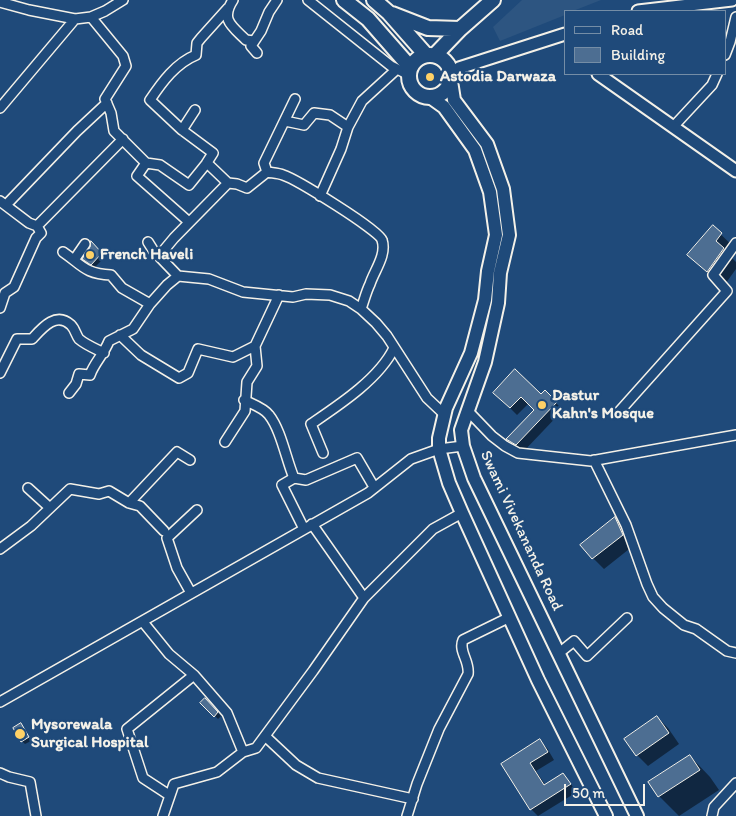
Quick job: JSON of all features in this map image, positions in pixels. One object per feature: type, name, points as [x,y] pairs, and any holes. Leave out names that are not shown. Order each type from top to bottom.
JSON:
[{"type":"main road","points":[[344,0],[368,19],[406,70],[413,88],[419,94],[430,97],[444,107],[475,150],[490,192],[496,235],[488,271],[485,300],[471,353],[445,415],[439,438],[439,449],[449,483],[462,513],[538,680],[606,816]]},
{"type":"main road","points":[[374,0],[430,55],[443,59],[448,65],[451,78],[445,91],[430,97]]},
{"type":"main road","points":[[406,70],[417,59],[430,55],[493,0]]},
{"type":"main road","points":[[388,13],[428,28],[460,29]]},
{"type":"main road","name":"Swami Vivekananda Road","points":[[451,78],[454,100],[487,144],[503,189],[509,236],[500,272],[498,303],[485,362],[461,430],[462,446],[474,478],[637,816]]},
{"type":"street","points":[[0,2],[75,19],[91,17],[123,0]]},
{"type":"street","points":[[257,53],[251,46],[261,31],[268,12],[277,0]]},
{"type":"street","points":[[308,0],[391,66],[406,70]]},
{"type":"street","points":[[647,10],[732,0]]},
{"type":"street","points":[[91,17],[123,56],[126,66],[104,99],[111,113],[114,131],[146,163],[160,165],[189,186],[207,163],[212,153],[147,102],[172,71],[185,59],[196,54],[197,43],[230,4]]},
{"type":"street","points":[[230,4],[226,16],[229,22],[246,40],[254,41]]},
{"type":"street","points":[[726,52],[736,17]]},
{"type":"street","points":[[0,108],[75,19]]},
{"type":"street","points":[[451,78],[459,68],[564,34]]},
{"type":"street","points":[[320,196],[342,149],[348,127],[362,101],[406,70]]},
{"type":"street","points":[[599,75],[736,171]]},
{"type":"street","points":[[673,127],[712,85],[717,75]]},
{"type":"street","points":[[267,172],[264,164],[295,99]]},
{"type":"street","points":[[0,308],[3,291],[14,287],[36,238],[41,233],[37,226],[29,223],[2,203],[107,103]]},
{"type":"street","points":[[182,130],[195,110]]},
{"type":"street","points":[[284,121],[304,125],[314,113],[330,115],[348,127]]},
{"type":"street","points":[[37,226],[123,139]]},
{"type":"street","points":[[146,163],[137,176],[189,222]]},
{"type":"street","points":[[207,163],[228,183],[238,184],[247,188],[267,172],[283,175],[377,232],[382,240],[379,266],[370,282],[361,310]]},
{"type":"street","points":[[159,256],[189,222],[228,183]]},
{"type":"street","points":[[148,242],[153,250],[178,276],[209,279],[243,292],[293,296],[306,294],[330,295],[348,301],[376,324],[427,398],[445,415]]},
{"type":"street","points":[[617,414],[728,291],[713,275],[736,243]]},
{"type":"street","points":[[74,260],[84,244]]},
{"type":"street","points":[[63,252],[83,268],[96,274],[111,275],[122,288],[150,304]]},
{"type":"street","points":[[69,393],[76,384],[80,374],[90,375],[109,341],[133,329],[150,304],[178,276]]},
{"type":"street","points":[[225,442],[244,411],[247,382],[257,366],[255,346],[279,295]]},
{"type":"street","points":[[0,373],[17,339],[32,339],[42,327],[52,320],[65,320],[73,327],[77,337],[104,352]]},
{"type":"street","points":[[120,335],[141,355],[179,378],[188,373],[198,349],[233,356],[255,346]]},
{"type":"street","points":[[323,453],[311,424],[350,396],[388,361],[394,348]]},
{"type":"street","points":[[244,400],[268,413],[280,436],[284,454],[294,478]]},
{"type":"street","points":[[467,410],[492,436],[518,453],[594,460],[736,435]]},
{"type":"street","points":[[0,702],[308,527],[374,487],[411,459],[439,449],[462,446]]},
{"type":"street","points":[[129,503],[177,452],[190,460]]},
{"type":"street","points":[[364,598],[308,527],[282,485],[294,478],[306,480],[357,458],[374,487]]},
{"type":"street","points":[[594,460],[626,525],[653,598],[684,624],[696,629],[727,651],[736,653]]},
{"type":"street","points":[[28,488],[50,508]]},
{"type":"street","points":[[0,549],[31,526],[70,489],[99,494],[109,491],[129,503],[140,506],[164,531]]},
{"type":"street","points":[[191,593],[177,568],[167,538],[197,510]]},
{"type":"street","points":[[163,816],[174,784],[217,772],[243,752],[256,748],[364,598],[433,530],[462,513]]},
{"type":"street","points":[[407,816],[438,729],[468,674],[469,666],[461,644],[463,640],[510,617]]},
{"type":"street","points":[[558,654],[574,641],[587,656],[627,618]]},
{"type":"street","points":[[143,622],[169,654],[194,675],[227,713],[243,752]]},
{"type":"street","points":[[169,795],[142,778],[127,729],[194,675]]},
{"type":"street","points":[[265,736],[296,765],[318,778],[413,799]]},
{"type":"street","points":[[0,773],[30,782],[36,816]]},
{"type":"street","points":[[712,816],[714,807],[736,783]]},
{"type":"shaded area","points":[[522,0],[601,0],[576,10],[564,10],[564,15],[500,41],[493,27]]},
{"type":"building","points":[[713,225],[722,233],[716,241],[724,248],[707,272],[687,255]]},
{"type":"building","name":"French Haveli","points":[[91,241],[102,253],[91,265],[82,259],[90,247]]},
{"type":"building","name":"Dastur Kahn's Mosque","points":[[515,369],[541,394],[545,390],[557,402],[516,445],[506,439],[534,410],[521,397],[510,408],[493,393]]},
{"type":"building","points":[[615,517],[623,535],[592,559],[580,545]]},
{"type":"building","points":[[205,698],[218,712],[214,717],[200,703]]},
{"type":"building","points":[[657,716],[669,733],[636,756],[624,739]]},
{"type":"building","points":[[21,723],[29,737],[21,742],[13,728]]},
{"type":"building","points":[[540,739],[548,752],[530,763],[544,785],[563,773],[571,784],[530,810],[501,764]]},
{"type":"building","points":[[690,755],[700,770],[658,797],[648,782]]},
{"type":"place","name":"Astodia Darwaza","points":[[430,77]]},
{"type":"place","name":"French Haveli","points":[[90,255]]},
{"type":"place","name":"Dastur Kahn's Mosque","points":[[542,405]]},
{"type":"place","name":"Mysorewala Surgical Hospital","points":[[20,734]]}]
